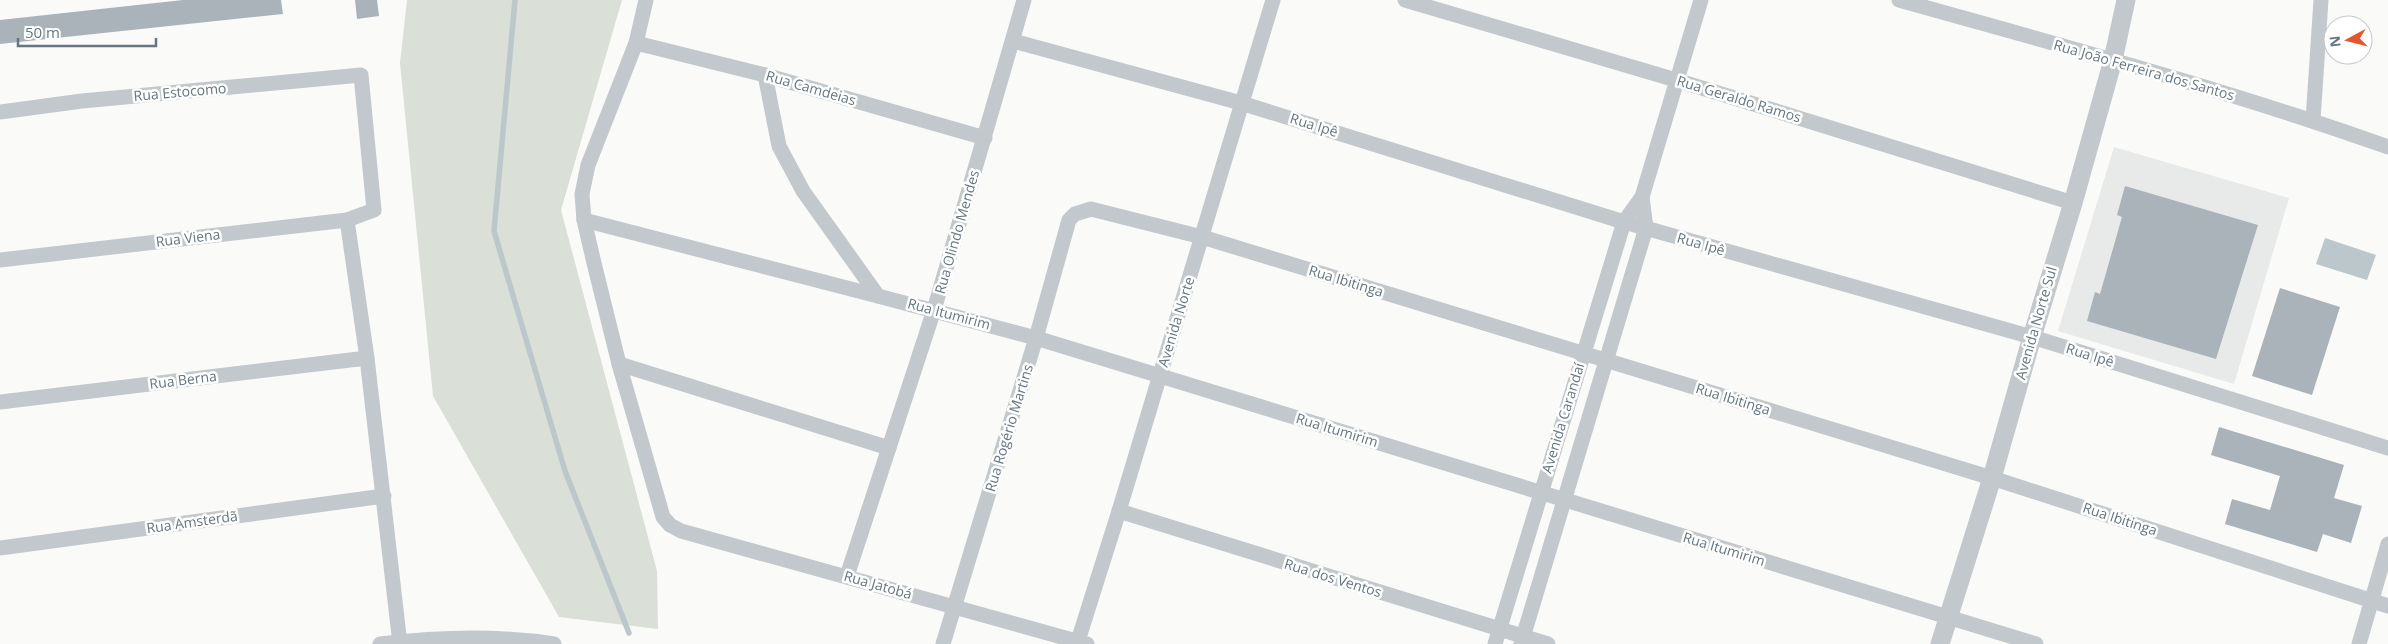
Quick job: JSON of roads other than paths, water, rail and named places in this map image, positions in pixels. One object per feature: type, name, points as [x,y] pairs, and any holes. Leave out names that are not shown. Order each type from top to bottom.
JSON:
[{"type":"street","points":[[646,0],[636,44],[588,165],[582,194],[584,220],[620,364],[889,448]]},
{"type":"street","name":"Rua Olindo Mendes","points":[[847,576],[934,310],[1024,0]]},
{"type":"street","name":"Avenida Norte","points":[[1081,643],[1273,0]]},
{"type":"street","name":"Rua Geraldo Ramos","points":[[1405,0],[1676,80],[2073,203]]},
{"type":"street","name":"Avenida Carandaí","points":[[1495,644],[1624,222],[1642,197],[1701,0]]},
{"type":"street","name":"Rua João Ferreira dos Santos","points":[[1899,0],[2113,60],[2312,120],[2388,147]]},
{"type":"street","name":"Avenida Norte Sul","points":[[1940,644],[1992,478],[2073,203],[2113,60],[2126,0]]},
{"type":"street","points":[[2312,120],[2321,0]]},
{"type":"street","name":"Rua Ipê","points":[[1013,41],[1241,102],[1624,222],[2032,337],[2388,448]]},
{"type":"street","name":"Rua Camdeias","points":[[636,44],[765,75],[985,138]]},
{"type":"street","name":"Rua Estocomo","points":[[0,112],[82,101],[361,75],[374,210]]},
{"type":"street","points":[[765,75],[779,146],[803,190],[878,296]]},
{"type":"street","name":"Avenida Carandaí","points":[[1522,640],[1646,228],[1642,197]]},
{"type":"street","name":"Rua Ibitinga","points":[[1075,214],[1091,208],[1202,237],[1992,478],[2388,606]]},
{"type":"street","name":"Rua Viena","points":[[0,260],[347,220],[374,210]]},
{"type":"street","name":"Rua Rogério Martins","points":[[943,644],[1036,338],[1069,220],[1075,214]]},
{"type":"street","points":[[347,220],[367,358],[400,643]]},
{"type":"street","name":"Rua Itumirim","points":[[584,220],[1036,338],[2036,644]]},
{"type":"street","name":"Rua Berna","points":[[0,402],[367,358]]},
{"type":"street","name":"Rua Jatobá","points":[[620,364],[658,508],[670,525],[681,531],[1081,643]]},
{"type":"street","name":"Rua Amsterdã","points":[[0,548],[384,496]]},
{"type":"street","name":"Rua dos Ventos","points":[[1119,512],[1499,629],[1522,640],[1548,644]]},
{"type":"street","points":[[2359,644],[2388,544]]},
{"type":"street","points":[[380,644],[427,639],[522,639],[554,644]]},
{"type":"waterway","points":[[515,0],[494,231],[565,471],[629,633]]}]
